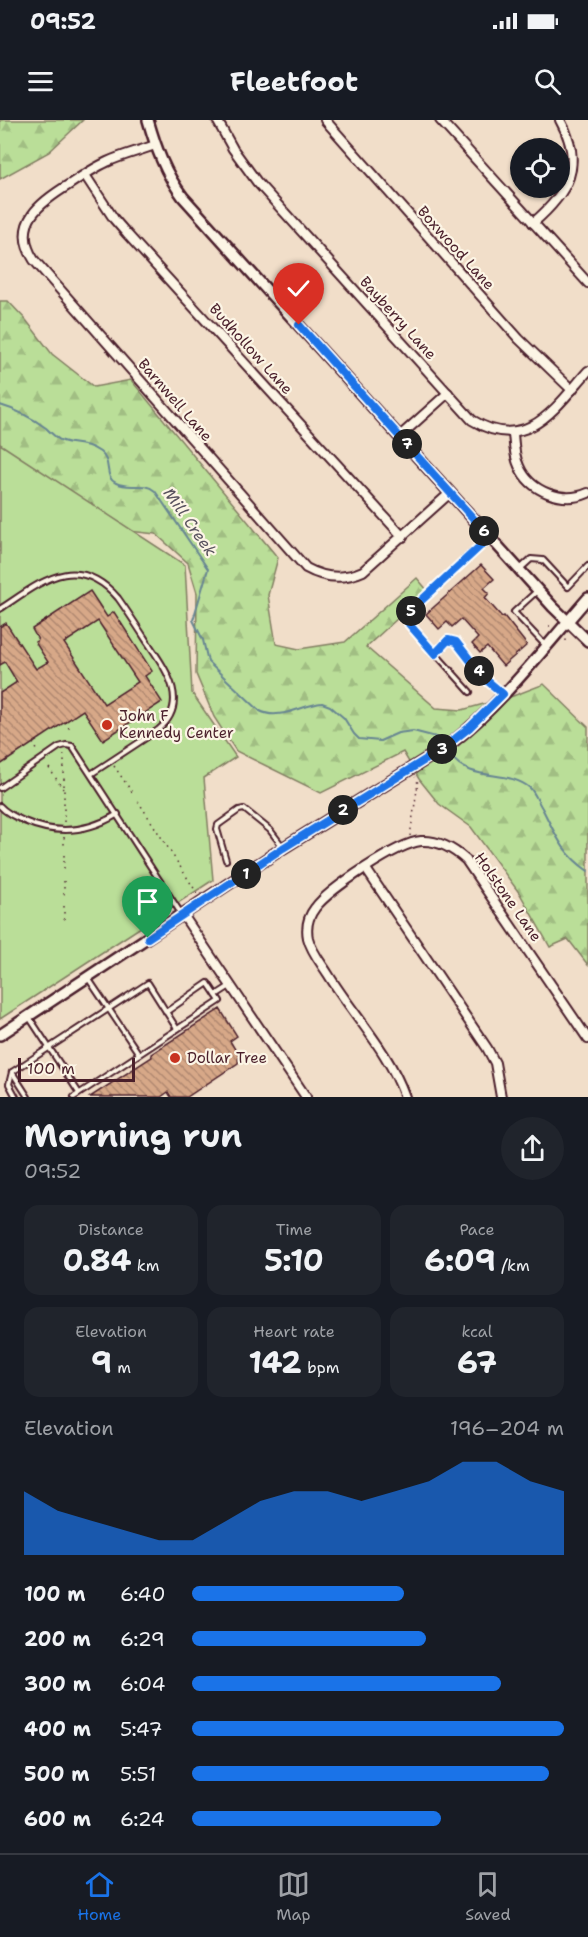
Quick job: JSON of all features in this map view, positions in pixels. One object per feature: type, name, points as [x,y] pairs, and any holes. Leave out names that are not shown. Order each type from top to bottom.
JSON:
[{"type":"street","points":[[148,120],[166,171],[183,197],[538,590],[588,641]]},
{"type":"street","name":"Bayberry Lane","points":[[217,120],[252,177],[472,420],[492,430],[513,433]]},
{"type":"street","name":"Boxwood Lane","points":[[325,120],[519,339],[572,390]]},
{"type":"street","points":[[440,120],[588,283]]},
{"type":"street","points":[[533,223],[562,195],[570,174],[572,164],[569,141],[560,120]]},
{"type":"street","name":"Barnwell Lane","points":[[155,145],[112,160],[45,200],[32,214],[26,237],[28,250],[34,260],[306,568],[327,577],[357,574],[368,568],[450,493]]},
{"type":"street","name":"Budhollow Lane","points":[[85,175],[114,219],[127,234],[403,537]]},
{"type":"street","points":[[588,371],[544,419],[524,431],[513,433],[519,466],[538,488],[567,498],[588,493]]},
{"type":"street","points":[[400,436],[448,393]]},
{"type":"street","points":[[0,1035],[283,848],[441,750],[470,727],[503,694],[588,598]]},
{"type":"street","name":"Holstone Lane","points":[[405,1097],[398,1078],[383,1053],[335,986],[309,940],[309,920],[314,909],[329,894],[391,852],[409,843],[435,842],[452,849],[466,860],[588,1039]]},
{"type":"street","points":[[366,869],[487,1048],[495,1063],[501,1097]]},
{"type":"street","points":[[183,915],[306,1097]]},
{"type":"lane","points":[[470,692],[409,624],[411,610],[490,537]]},
{"type":"lane","points":[[520,570],[531,560],[543,560],[568,586],[588,566]]},
{"type":"lane","points":[[0,609],[50,577],[72,573],[85,575],[109,589],[118,598],[168,675],[174,700],[172,712],[166,722],[159,730],[91,774]]},
{"type":"lane","points":[[538,590],[514,612],[545,646]]},
{"type":"lane","points":[[435,654],[448,640],[456,642],[484,678],[503,694]]},
{"type":"lane","points":[[0,788],[59,747],[66,745],[75,748],[183,915]]},
{"type":"lane","points":[[0,806],[20,819],[56,830],[91,827],[117,814]]},
{"type":"lane","points":[[226,860],[217,829],[218,825],[239,810],[244,809],[270,830],[283,848]]},
{"type":"lane","points":[[88,977],[139,1054]]},
{"type":"lane","points":[[16,1097],[9,1084],[12,1072],[148,982],[177,1029]]},
{"type":"lane","points":[[74,1097],[220,1001],[208,984],[166,1012]]},
{"type":"lane","points":[[216,996],[230,986]]},
{"type":"lane","points":[[28,1016],[79,1094]]},
{"type":"lane","points":[[12,1072],[28,1097]]},
{"type":"path","points":[[65,722],[71,731]]},
{"type":"path","points":[[33,743],[40,754]]},
{"type":"path","points":[[64,750],[64,823]]},
{"type":"path","points":[[113,765],[134,795]]},
{"type":"path","points":[[49,768],[63,789]]},
{"type":"path","points":[[409,843],[418,783],[414,777]]},
{"type":"path","points":[[138,801],[197,893]]},
{"type":"path","points":[[64,836],[64,845]]},
{"type":"path","points":[[64,855],[64,871]]},
{"type":"path","points":[[64,881],[64,896]]},
{"type":"path","points":[[64,906],[64,922]]},
{"type":"green space","points":[[0,120],[83,120],[49,152],[0,179]]},
{"type":"green space","points":[[0,301],[8,301],[52,354],[94,387],[131,380],[278,558],[268,595],[276,644],[299,649],[345,642],[417,578],[428,591],[366,647],[436,708],[462,710],[513,696],[544,684],[588,727],[588,965],[568,939],[550,947],[520,894],[471,827],[439,804],[419,779],[403,752],[321,793],[236,751],[214,717],[196,674],[197,593],[188,563],[156,534],[64,524],[0,551]]},
{"type":"green space","name":"John F Kennedy Center","points":[[0,444],[185,565],[192,693],[236,757],[204,778],[213,880],[0,1019]]},
{"type":"building","points":[[481,565],[494,579],[484,588],[489,593],[485,598],[502,617],[504,616],[527,645],[503,666],[487,647],[480,653],[472,644],[478,638],[461,619],[452,627],[447,622],[439,629],[426,614]]},
{"type":"building","points":[[90,591],[107,617],[114,612],[152,671],[145,676],[162,702],[103,740],[83,710],[0,765],[0,693],[17,682],[5,662],[0,665],[0,627],[6,623],[36,669],[48,662],[35,642],[38,640],[32,629]],"holes":[[[98,621],[138,682],[104,704],[64,643]]]},
{"type":"building","points":[[220,1009],[237,1036],[230,1041],[239,1056],[238,1063],[187,1097],[171,1097],[168,1092],[161,1097],[90,1097],[152,1057],[151,1054]]},
{"type":"waterway","name":"Mill Creek","points":[[0,405],[29,417],[60,440],[89,446],[100,452],[106,460],[110,477],[116,483],[146,487],[155,491],[208,569],[193,620],[203,640],[208,662],[260,711],[267,714],[283,713],[322,703],[330,706],[344,718],[359,739],[380,741],[398,733],[413,731],[436,737],[439,740]]},
{"type":"waterway","name":"Mill Creek","points":[[450,755],[468,770],[510,778],[530,788],[560,843],[588,871]]},
{"type":"place","name":"John F Kennedy Center","points":[[107,725]]},
{"type":"place","name":"Dollar Tree","points":[[175,1058]]},
{"type":"route","points":[[148,938],[283,848],[441,750],[470,727],[503,694],[484,678],[456,642],[448,640],[435,654],[409,624],[411,610],[490,537],[299,325]]}]
